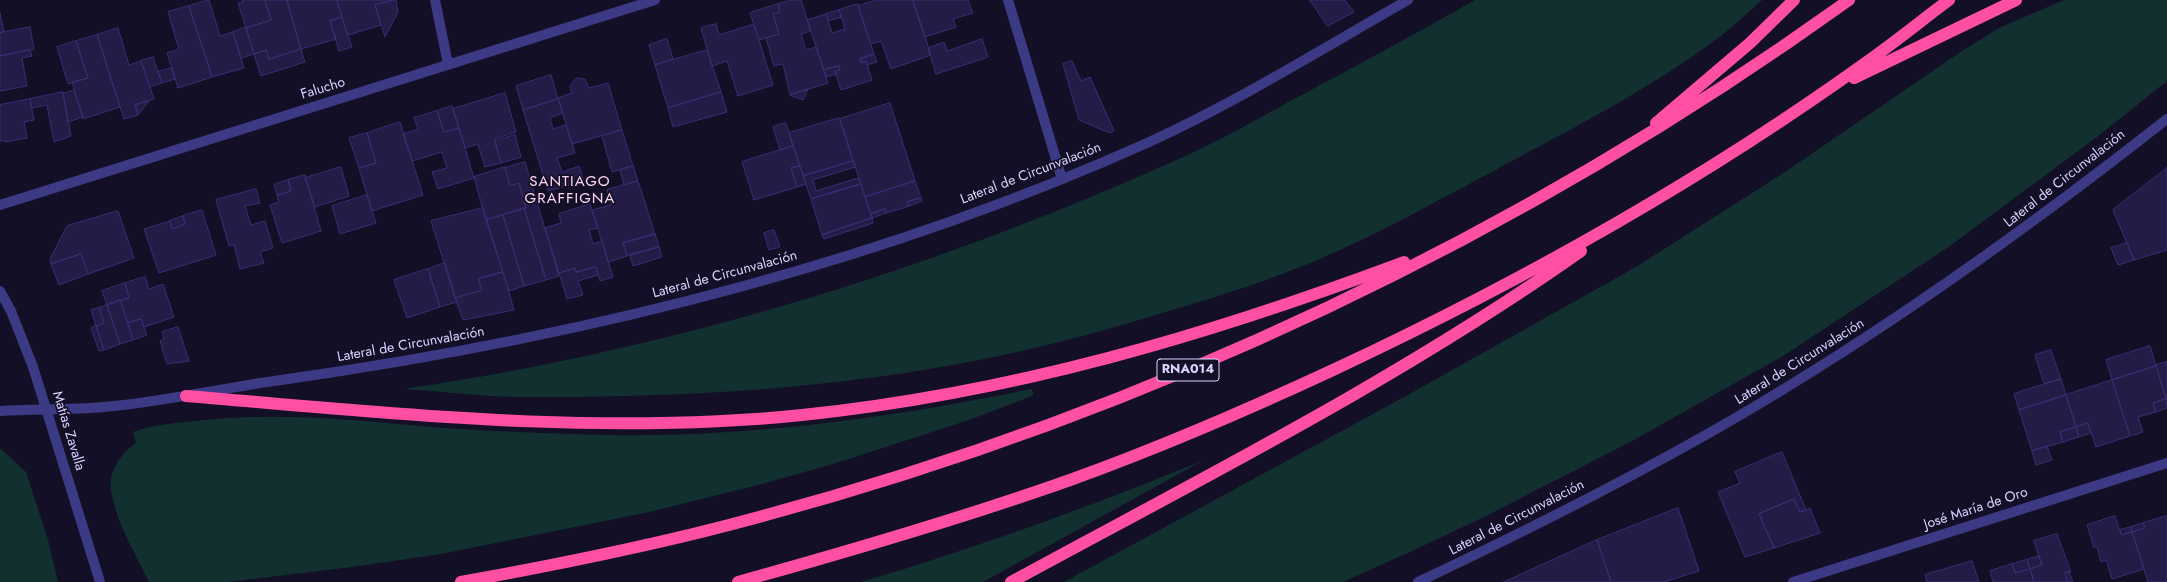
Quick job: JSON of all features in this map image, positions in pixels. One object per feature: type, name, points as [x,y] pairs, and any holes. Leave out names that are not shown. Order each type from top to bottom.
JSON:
[{"type":"highway","points":[[1616,155],[1750,43],[1794,0]]},
{"type":"highway","name":"RNA014","points":[[461,582],[650,544],[756,518],[897,477],[972,452],[1133,392],[1286,328],[1452,244],[1616,155],[1729,84],[1849,0]]},
{"type":"highway","points":[[738,582],[942,524],[1072,479],[1205,427],[1284,393],[1438,319],[1573,248],[1720,160],[1814,99],[1869,61],[1949,0]]},
{"type":"highway","points":[[1814,99],[1896,57],[2016,0]]},
{"type":"highway","points":[[1011,582],[1398,370],[1563,264],[1650,202]]},
{"type":"highway","points":[[186,396],[460,419],[538,422],[660,422],[800,415],[940,395],[1023,380],[1086,365],[1166,343],[1256,314],[1452,244]]},
{"type":"street","points":[[435,0],[448,64]]},
{"type":"street","name":"Falucho","points":[[0,204],[655,0]]},
{"type":"street","points":[[1008,0],[1062,178]]},
{"type":"street","name":"Lateral de Circunvalación","points":[[0,411],[105,407],[186,396],[488,347],[644,312],[746,286],[839,258],[944,222],[1062,178],[1149,142],[1214,110],[1408,0]]},
{"type":"street","name":"Lateral de Circunvalación","points":[[1418,582],[1532,527],[1659,460],[1737,417],[1817,368],[1997,249],[2167,119]]},
{"type":"street","name":"Matías Zavalla","points":[[0,292],[11,311],[25,346],[100,582]]},
{"type":"street","name":"José María de Oro","points":[[1794,582],[2167,463]]},
{"type":"green space","points":[[1475,0],[1762,0],[1735,25],[1666,74],[1555,138],[1395,223],[1291,271],[1229,293],[1079,337],[964,363],[901,374],[838,382],[711,393],[583,397],[520,397],[404,389],[506,372],[608,351],[709,326],[809,298],[908,266],[1005,231],[1101,193],[1209,145]]},
{"type":"green space","points":[[2064,0],[2167,0],[2167,81],[2097,137],[1947,248],[1783,356],[1632,441],[1486,516],[1343,582],[1064,582],[1406,396],[1636,267],[1782,174],[1962,51],[2001,27]]},
{"type":"green space","points":[[1031,389],[1034,393],[1032,396],[969,420],[833,464],[758,485],[649,512],[441,554],[352,567],[228,582],[149,582],[132,549],[117,514],[111,490],[112,476],[117,464],[125,452],[136,443],[133,432],[156,426],[179,423],[226,418],[289,417],[351,420],[464,429],[603,435],[711,433],[818,424],[872,417],[925,409]]},
{"type":"green space","points":[[0,448],[26,472],[48,540],[58,582],[0,582]]},
{"type":"green space","points":[[1204,460],[983,582],[861,582],[1034,526]]},
{"type":"building","points":[[209,0],[220,36],[233,32],[244,68],[212,77],[189,6]]},
{"type":"building","points":[[242,0],[265,0],[271,20],[246,28],[238,3],[243,2]]},
{"type":"building","points":[[265,0],[287,0],[301,49],[269,59],[266,50],[254,54],[246,28],[271,20]]},
{"type":"building","points":[[287,0],[337,0],[342,17],[330,21],[336,39],[301,49]]},
{"type":"building","points":[[337,0],[394,0],[375,5],[381,25],[348,35]]},
{"type":"building","points":[[396,0],[398,12],[385,37],[375,5]]},
{"type":"building","points":[[792,0],[801,0],[811,31],[801,34],[806,50],[816,47],[828,83],[790,95],[783,64],[774,66],[766,38],[779,34],[773,14],[780,12],[778,4]]},
{"type":"building","points":[[877,0],[913,0],[931,55],[891,69],[881,41],[871,44],[858,6]]},
{"type":"building","points":[[913,0],[968,0],[973,13],[953,19],[956,27],[925,37]]},
{"type":"building","points":[[1310,0],[1345,0],[1354,12],[1328,26]]},
{"type":"building","points":[[778,4],[780,12],[773,14],[779,34],[759,40],[750,13]]},
{"type":"building","points":[[858,4],[874,54],[860,59],[862,63],[866,61],[872,80],[841,90],[835,71],[840,70],[839,66],[824,70],[807,20],[826,14],[832,33],[845,29],[839,10]]},
{"type":"building","points":[[189,6],[212,77],[178,88],[167,53],[179,49],[168,12]]},
{"type":"building","points":[[839,10],[842,17],[828,21],[826,14]]},
{"type":"building","points":[[0,13],[4,32],[0,33]]},
{"type":"building","points":[[342,17],[352,47],[339,51],[330,21]]},
{"type":"building","points":[[716,24],[719,35],[754,24],[773,85],[738,96],[727,61],[712,66],[701,28]]},
{"type":"building","points":[[30,27],[34,49],[0,56],[0,33]]},
{"type":"building","points":[[246,27],[254,54],[241,58],[233,32]]},
{"type":"building","points":[[118,28],[129,65],[141,61],[154,99],[135,105],[138,115],[124,119],[97,35]]},
{"type":"building","points":[[97,35],[120,107],[83,119],[72,82],[88,78],[76,41]]},
{"type":"building","points":[[667,39],[673,59],[655,65],[649,45]]},
{"type":"building","points":[[982,39],[988,57],[936,74],[928,48],[944,42],[947,51]]},
{"type":"building","points":[[76,41],[88,78],[68,84],[57,47]]},
{"type":"building","points":[[301,49],[305,62],[261,76],[254,54],[266,50],[269,59]]},
{"type":"building","points":[[30,50],[32,56],[22,58],[27,86],[0,91],[0,56]]},
{"type":"building","points":[[707,50],[721,92],[668,108],[655,65]]},
{"type":"building","points":[[874,54],[877,62],[867,65],[866,61],[862,63],[860,59]]},
{"type":"building","points":[[153,57],[162,83],[150,87],[141,61]]},
{"type":"building","points":[[1072,61],[1081,81],[1090,77],[1114,131],[1110,133],[1079,120],[1063,64]]},
{"type":"building","points":[[839,66],[840,70],[835,71],[837,74],[826,77],[824,70]]},
{"type":"building","points":[[172,68],[175,79],[162,83],[158,72]]},
{"type":"building","points":[[551,75],[558,99],[523,110],[516,86]]},
{"type":"building","points":[[577,78],[585,79],[589,88],[608,83],[622,130],[572,144],[558,98],[572,93],[570,86]]},
{"type":"building","points":[[808,89],[803,100],[790,95]]},
{"type":"building","points":[[74,90],[83,117],[68,122],[63,94]]},
{"type":"building","points":[[63,92],[71,136],[54,142],[47,105],[32,108],[30,99]]},
{"type":"building","points":[[721,92],[727,112],[673,127],[668,108]]},
{"type":"building","points":[[505,93],[516,132],[494,139],[501,163],[485,167],[478,144],[465,148],[453,109]]},
{"type":"building","points":[[30,99],[34,120],[24,122],[27,138],[5,142],[4,140],[0,141],[0,105]]},
{"type":"building","points":[[558,99],[563,113],[550,118],[553,129],[566,125],[575,153],[557,158],[562,172],[579,166],[584,181],[548,191],[523,110]]},
{"type":"building","points":[[149,101],[138,115],[135,105]]},
{"type":"building","points":[[890,103],[915,181],[865,197],[840,119]]},
{"type":"building","points":[[452,106],[459,128],[444,132],[437,111]]},
{"type":"building","points":[[437,111],[444,132],[459,128],[474,178],[438,189],[432,172],[447,168],[442,152],[412,161],[403,134],[418,129],[414,118]]},
{"type":"building","points":[[839,118],[853,161],[803,176],[789,133]]},
{"type":"building","points":[[400,122],[423,195],[372,211],[359,168],[376,163],[367,133]]},
{"type":"building","points":[[786,123],[793,146],[780,150],[773,127]]},
{"type":"building","points":[[622,130],[633,166],[612,172],[602,136]]},
{"type":"building","points":[[367,133],[376,163],[359,168],[349,138]]},
{"type":"building","points":[[515,135],[521,157],[501,163],[495,141]]},
{"type":"building","points":[[793,146],[800,166],[791,168],[797,187],[754,200],[742,162]]},
{"type":"building","points":[[853,161],[855,167],[813,180],[816,191],[858,178],[861,184],[811,199],[803,176]]},
{"type":"building","points":[[525,162],[559,276],[546,280],[524,208],[526,208],[519,183],[510,186],[505,168]]},
{"type":"building","points":[[633,166],[638,181],[624,185],[620,170]]},
{"type":"building","points":[[800,166],[806,184],[797,187],[791,168]]},
{"type":"building","points":[[341,167],[349,196],[315,207],[305,178]]},
{"type":"building","points":[[505,167],[510,186],[519,183],[526,208],[486,220],[474,177]]},
{"type":"building","points":[[2167,168],[2167,250],[2134,260],[2113,210]]},
{"type":"building","points":[[305,175],[321,231],[282,243],[270,205],[279,202],[277,195],[291,191],[288,180]]},
{"type":"building","points":[[288,180],[291,191],[277,195],[274,185]]},
{"type":"building","points":[[638,181],[655,234],[623,243],[627,256],[608,262],[592,210],[611,205],[607,190]]},
{"type":"building","points":[[915,181],[921,198],[907,202],[909,206],[903,208],[886,213],[885,209],[871,214],[865,197]]},
{"type":"building","points":[[861,184],[872,218],[822,235],[811,199]]},
{"type":"building","points":[[256,189],[260,203],[245,206],[251,225],[265,221],[273,248],[260,252],[264,263],[240,269],[234,245],[229,246],[216,200]]},
{"type":"building","points":[[367,195],[376,223],[340,234],[332,206]]},
{"type":"building","points":[[921,198],[922,201],[909,206],[907,202]]},
{"type":"building","points":[[590,204],[598,228],[589,230],[593,244],[602,241],[613,277],[600,281],[596,267],[576,272],[575,268],[559,273],[545,228],[561,223],[559,214]]},
{"type":"building","points":[[483,208],[503,272],[478,279],[482,290],[455,298],[431,221]]},
{"type":"building","points":[[524,208],[546,280],[524,286],[503,215]]},
{"type":"building","points":[[885,209],[886,213],[872,218],[871,214]]},
{"type":"building","points":[[202,210],[216,255],[159,273],[144,229],[170,221],[172,229],[185,224],[183,216]]},
{"type":"building","points":[[118,211],[134,258],[88,274],[81,254],[51,264],[50,259],[67,226]]},
{"type":"building","points":[[503,215],[524,286],[509,291],[486,220]]},
{"type":"building","points":[[183,216],[185,224],[172,229],[170,221]]},
{"type":"building","points":[[872,218],[873,223],[824,239],[822,235]]},
{"type":"building","points":[[774,230],[780,247],[769,250],[764,233]]},
{"type":"building","points":[[655,234],[659,247],[627,256],[623,243]]},
{"type":"building","points":[[2127,243],[2134,260],[2118,265],[2111,248]]},
{"type":"building","points":[[659,247],[662,257],[633,266],[630,255]]},
{"type":"building","points":[[81,254],[88,274],[59,285],[51,264]]},
{"type":"building","points":[[445,263],[457,302],[440,307],[428,269]]},
{"type":"building","points":[[596,267],[598,275],[578,281],[583,295],[567,299],[559,273],[575,268],[576,272]]},
{"type":"building","points":[[428,269],[440,307],[407,318],[394,280]]},
{"type":"building","points":[[503,272],[514,310],[463,320],[455,298],[482,290],[478,279]]},
{"type":"building","points":[[145,277],[149,289],[163,284],[174,317],[144,327],[141,319],[128,323],[120,300],[129,298],[125,283]]},
{"type":"building","points":[[125,283],[129,298],[107,305],[102,291]]},
{"type":"building","points":[[120,300],[133,340],[120,344],[107,305]]},
{"type":"building","points":[[107,305],[120,344],[104,350],[96,326],[104,323],[99,308]]},
{"type":"building","points":[[99,308],[104,323],[96,326],[91,310]]},
{"type":"building","points":[[141,319],[147,335],[133,340],[128,323]]},
{"type":"building","points":[[96,326],[104,350],[99,351],[91,328]]},
{"type":"building","points":[[178,327],[189,361],[167,364],[160,341],[164,339],[162,332]]},
{"type":"building","points":[[2150,346],[2156,366],[2112,380],[2106,360]]},
{"type":"building","points":[[2051,350],[2061,379],[2044,384],[2035,355]]},
{"type":"building","points":[[2167,362],[2167,399],[2166,399],[2156,365]]},
{"type":"building","points":[[2156,366],[2166,399],[2153,403],[2156,412],[2138,417],[2143,432],[2130,436],[2112,380]]},
{"type":"building","points":[[2061,379],[2066,395],[2019,410],[2014,394]]},
{"type":"building","points":[[2112,380],[2130,436],[2096,447],[2088,423],[2076,427],[2066,395]]},
{"type":"building","points":[[2066,395],[2076,427],[2060,432],[2063,442],[2032,451],[2019,410]]},
{"type":"building","points":[[2166,399],[2167,408],[2156,412],[2153,403]]},
{"type":"building","points":[[2088,423],[2091,433],[2079,437],[2076,427]]},
{"type":"building","points":[[2076,427],[2079,437],[2063,442],[2060,432]]},
{"type":"building","points":[[2047,446],[2052,460],[2036,465],[2032,451]]},
{"type":"building","points":[[1782,452],[1806,510],[1800,512],[1794,499],[1759,514],[1774,548],[1745,557],[1718,492],[1740,483],[1735,472]]},
{"type":"building","points":[[1794,499],[1800,512],[1810,508],[1820,533],[1774,548],[1759,514]]},
{"type":"building","points":[[1678,508],[1699,571],[1664,582],[1611,582],[1597,540]]},
{"type":"building","points":[[2115,516],[2121,535],[2132,532],[2144,569],[2112,579],[2106,560],[2101,562],[2097,547],[2094,547],[2087,525]]},
{"type":"building","points":[[2167,516],[2167,582],[2148,582],[2132,532],[2145,528],[2143,523]]},
{"type":"building","points":[[2143,523],[2145,528],[2132,532],[2131,527]]},
{"type":"building","points":[[2131,527],[2132,532],[2121,535],[2120,530]]},
{"type":"building","points":[[2057,534],[2071,572],[2065,573],[2068,582],[2034,582],[2030,569],[2042,565],[2034,541]]},
{"type":"building","points":[[1597,540],[1611,582],[1504,582]]},
{"type":"building","points":[[2039,556],[2042,565],[2030,569],[2027,560]]},
{"type":"building","points":[[2027,560],[2030,569],[2015,573],[2012,564]]},
{"type":"building","points":[[1972,561],[1979,582],[1927,582],[1925,575]]},
{"type":"building","points":[[2012,564],[2015,573],[2030,569],[2034,582],[1993,582],[1990,571]]},
{"type":"building","points":[[2069,572],[2073,582],[2068,582],[2065,573]]},
{"type":"district","name":"SANTIAGO GRAFFIGNA","points":[[570,190]]}]
